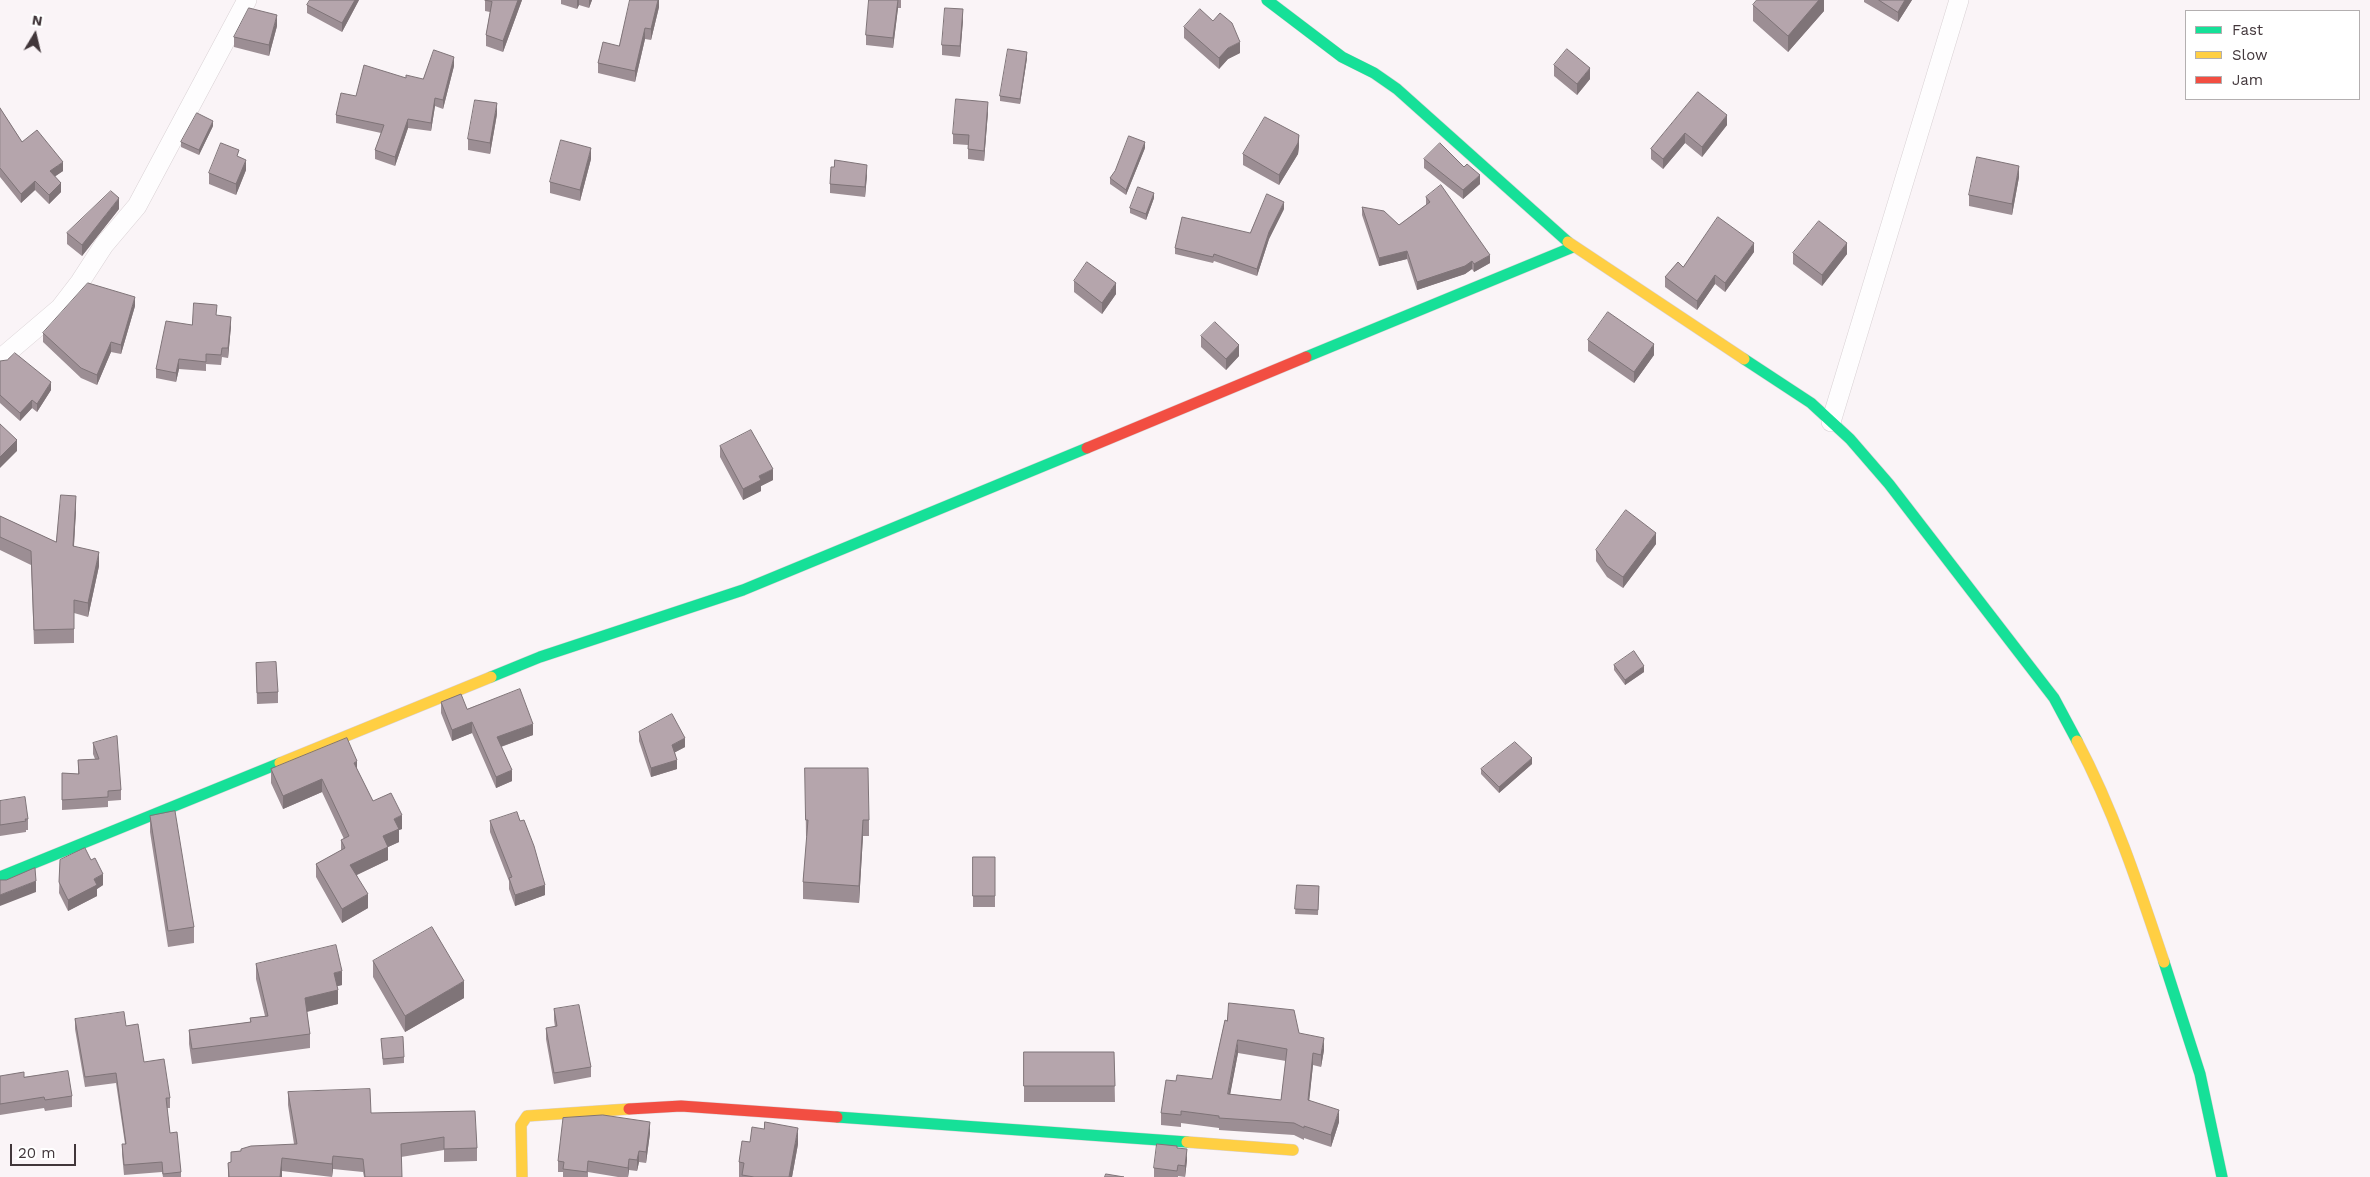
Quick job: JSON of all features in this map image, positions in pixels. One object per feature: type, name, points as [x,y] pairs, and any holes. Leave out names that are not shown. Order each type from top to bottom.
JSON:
[{"type":"street","points":[[0,359],[60,308],[80,282],[104,245],[137,206],[247,0]]},
{"type":"street","points":[[1267,0],[1342,57],[1374,73],[1397,89],[1573,247],[1811,403],[1850,439],[1889,484],[2054,698],[2095,775],[2135,874],[2200,1074],[2222,1177]]},
{"type":"street","points":[[1831,422],[1959,0]]},
{"type":"street","points":[[0,877],[540,658],[743,590],[1573,247]]},
{"type":"street","points":[[522,1177],[521,1125],[527,1116],[681,1106],[1293,1150]]},
{"type":"building","points":[[310,0],[355,0],[342,23],[307,5]]},
{"type":"building","points":[[485,0],[518,0],[503,41],[486,35],[492,2]]},
{"type":"building","points":[[630,0],[658,0],[651,29],[645,28],[635,71],[598,63],[603,42],[619,46]]},
{"type":"building","points":[[869,0],[898,0],[893,38],[866,35]]},
{"type":"building","points":[[1757,0],[1819,0],[1788,36],[1753,5]]},
{"type":"building","points":[[1879,0],[1905,0],[1898,12]]},
{"type":"building","points":[[249,8],[277,15],[269,45],[234,37]]},
{"type":"building","points":[[945,8],[963,9],[960,46],[942,45]]},
{"type":"building","points":[[1200,9],[1213,21],[1220,13],[1232,23],[1240,42],[1228,48],[1219,58],[1184,27]]},
{"type":"building","points":[[1008,49],[1027,52],[1020,99],[1000,96]]},
{"type":"building","points":[[1567,49],[1590,68],[1577,84],[1554,65]]},
{"type":"building","points":[[434,50],[454,57],[443,100],[435,98],[431,123],[408,119],[395,157],[375,150],[384,125],[336,115],[341,93],[356,96],[364,65],[406,78],[406,75],[423,79]]},
{"type":"building","points":[[1698,92],[1727,115],[1702,147],[1685,133],[1663,159],[1651,149]]},
{"type":"building","points":[[956,99],[988,102],[984,151],[968,149],[969,135],[953,134]]},
{"type":"building","points":[[475,100],[497,103],[490,143],[468,139]]},
{"type":"building","points":[[0,108],[22,142],[37,130],[63,162],[50,171],[61,183],[49,195],[35,181],[21,194],[0,168]]},
{"type":"building","points":[[197,113],[213,121],[199,150],[181,142]]},
{"type":"building","points":[[1265,117],[1299,135],[1298,143],[1279,175],[1243,154]]},
{"type":"building","points":[[1129,136],[1145,142],[1126,190],[1110,178],[1115,171]]},
{"type":"building","points":[[561,140],[591,148],[580,190],[550,182]]},
{"type":"building","points":[[221,143],[239,150],[237,156],[246,160],[236,184],[209,173]]},
{"type":"building","points":[[1440,143],[1464,167],[1467,164],[1480,175],[1463,190],[1424,159]]},
{"type":"building","points":[[1977,157],[2019,166],[2012,204],[1969,195]]},
{"type":"building","points":[[835,160],[867,165],[865,187],[830,184],[831,167],[834,167]]},
{"type":"building","points":[[1441,185],[1490,255],[1474,264],[1472,261],[1465,266],[1417,282],[1407,251],[1379,258],[1362,207],[1384,211],[1399,225],[1430,202],[1426,197]]},
{"type":"building","points":[[1138,187],[1154,193],[1146,214],[1130,208]]},
{"type":"building","points":[[111,191],[119,198],[82,245],[67,233]]},
{"type":"building","points":[[1267,194],[1284,202],[1269,232],[1257,269],[1214,254],[1213,257],[1175,248],[1182,217],[1250,233]]},
{"type":"building","points":[[1718,217],[1754,243],[1725,283],[1715,275],[1697,301],[1665,277],[1678,262],[1683,267]]},
{"type":"building","points":[[1819,221],[1847,243],[1822,275],[1793,253]]},
{"type":"building","points":[[1087,262],[1116,283],[1102,303],[1074,281]]},
{"type":"building","points":[[88,283],[135,297],[121,345],[111,342],[97,375],[81,368],[43,333]]},
{"type":"building","points":[[194,303],[217,305],[216,315],[231,317],[228,348],[222,348],[221,355],[206,354],[206,362],[179,359],[176,373],[156,369],[166,321],[192,325]]},
{"type":"building","points":[[1608,312],[1654,344],[1634,372],[1588,340]]},
{"type":"building","points":[[1215,322],[1239,345],[1226,359],[1201,336]]},
{"type":"building","points":[[15,353],[51,382],[37,404],[32,400],[20,413],[0,395],[0,361],[7,360]]},
{"type":"building","points":[[0,424],[17,440],[0,457]]},
{"type":"building","points":[[751,430],[773,469],[759,476],[761,480],[743,489],[720,446]]},
{"type":"building","points":[[61,495],[76,496],[73,546],[99,552],[88,603],[74,600],[74,629],[34,630],[31,551],[0,537],[0,516],[56,542]]},
{"type":"building","points":[[1626,510],[1656,533],[1623,577],[1607,566],[1596,550]]},
{"type":"building","points":[[1634,651],[1644,666],[1625,680],[1614,665]]},
{"type":"building","points":[[276,662],[278,692],[257,693],[256,663]]},
{"type":"building","points":[[520,689],[533,724],[497,737],[512,770],[496,777],[472,722],[452,730],[441,702],[461,694],[467,709]]},
{"type":"building","points":[[672,714],[685,738],[672,745],[677,760],[651,768],[639,732]]},
{"type":"building","points":[[117,736],[121,790],[108,791],[108,797],[62,800],[62,773],[79,774],[78,760],[99,759],[93,743]]},
{"type":"building","points":[[347,738],[357,761],[354,763],[373,801],[391,793],[402,815],[394,819],[399,829],[383,836],[388,847],[350,865],[368,894],[342,909],[316,864],[345,848],[341,840],[349,836],[322,779],[283,796],[271,769]]},
{"type":"building","points":[[1515,742],[1532,758],[1499,787],[1481,769]]},
{"type":"building","points":[[805,768],[868,768],[869,820],[863,820],[859,886],[803,882],[808,820],[806,820]]},
{"type":"building","points":[[25,797],[28,819],[25,819],[26,821],[0,825],[0,801]]},
{"type":"building","points":[[175,811],[194,927],[168,931],[150,816]]},
{"type":"building","points":[[517,812],[520,821],[524,820],[534,846],[545,885],[515,895],[509,878],[512,877],[490,821]]},
{"type":"building","points":[[85,848],[91,860],[95,858],[103,874],[94,879],[97,885],[68,900],[59,882],[60,860]]},
{"type":"building","points":[[973,857],[995,857],[995,896],[973,896]]},
{"type":"building","points":[[35,868],[36,881],[0,895],[0,880],[6,880]]},
{"type":"building","points":[[1297,885],[1319,886],[1318,910],[1295,909]]},
{"type":"building","points":[[432,927],[464,981],[405,1016],[373,961]]},
{"type":"building","points":[[336,945],[342,971],[334,973],[338,990],[305,998],[310,1034],[192,1049],[189,1030],[251,1022],[250,1018],[268,1016],[256,964]]},
{"type":"building","points":[[1229,1003],[1294,1010],[1299,1033],[1324,1038],[1321,1055],[1313,1053],[1308,1100],[1339,1110],[1331,1135],[1304,1126],[1304,1128],[1294,1123],[1219,1118],[1219,1116],[1181,1111],[1181,1115],[1161,1113],[1166,1080],[1176,1081],[1177,1075],[1212,1079],[1225,1020],[1227,1021]],"holes":[[[1238,1040],[1287,1049],[1281,1100],[1228,1094]]]},
{"type":"building","points":[[579,1005],[591,1067],[554,1073],[546,1028],[557,1026],[554,1009]]},
{"type":"building","points":[[124,1012],[126,1026],[138,1024],[144,1062],[164,1059],[170,1098],[166,1098],[170,1133],[177,1132],[181,1172],[163,1174],[162,1162],[124,1165],[122,1144],[126,1144],[116,1073],[85,1077],[75,1019]]},
{"type":"building","points":[[403,1037],[404,1057],[383,1059],[381,1039]]},
{"type":"building","points":[[1024,1052],[1114,1052],[1115,1086],[1024,1086]]},
{"type":"building","points":[[68,1071],[72,1096],[45,1100],[44,1097],[0,1104],[0,1076],[24,1072],[24,1077]]},
{"type":"building","points":[[370,1089],[371,1113],[475,1111],[477,1148],[444,1149],[444,1137],[401,1144],[402,1177],[365,1177],[363,1159],[333,1156],[332,1164],[282,1158],[280,1177],[229,1177],[228,1163],[231,1162],[231,1152],[241,1151],[241,1149],[251,1146],[297,1144],[288,1092]]},
{"type":"building","points":[[603,1115],[650,1122],[646,1152],[639,1151],[637,1160],[629,1159],[628,1168],[588,1161],[587,1172],[563,1169],[564,1162],[558,1161],[563,1118]]},
{"type":"building","points":[[765,1122],[798,1128],[789,1177],[742,1175],[744,1163],[739,1162],[742,1141],[750,1142],[752,1127],[764,1129]]},
{"type":"building","points":[[1157,1144],[1187,1149],[1185,1166],[1178,1165],[1177,1171],[1154,1168]]},
{"type":"building","points":[[1106,1174],[1124,1177],[1105,1177]]},
{"type":"traffic: fast","points":[[1267,0],[1342,57],[1374,73],[1397,89],[1568,242]]},
{"type":"traffic: fast","points":[[1306,357],[1573,247]]},
{"type":"traffic: fast","points":[[1744,359],[1811,403],[1850,439],[1889,484],[2054,698],[2077,741]]},
{"type":"traffic: fast","points":[[491,677],[540,657],[743,590],[1087,448]]},
{"type":"traffic: fast","points":[[0,877],[280,763]]},
{"type":"traffic: fast","points":[[2164,962],[2200,1074],[2222,1177]]},
{"type":"traffic: fast","points":[[837,1117],[1187,1142]]},
{"type":"traffic: slow","points":[[1568,242],[1744,359]]},
{"type":"traffic: slow","points":[[280,763],[491,677]]},
{"type":"traffic: slow","points":[[2077,741],[2114,822],[2164,962]]},
{"type":"traffic: slow","points":[[522,1177],[521,1125],[527,1116],[629,1109]]},
{"type":"traffic: slow","points":[[1187,1142],[1293,1150]]},
{"type":"traffic: jam","points":[[1087,448],[1306,357]]},
{"type":"traffic: jam","points":[[629,1109],[681,1106],[837,1117]]}]
